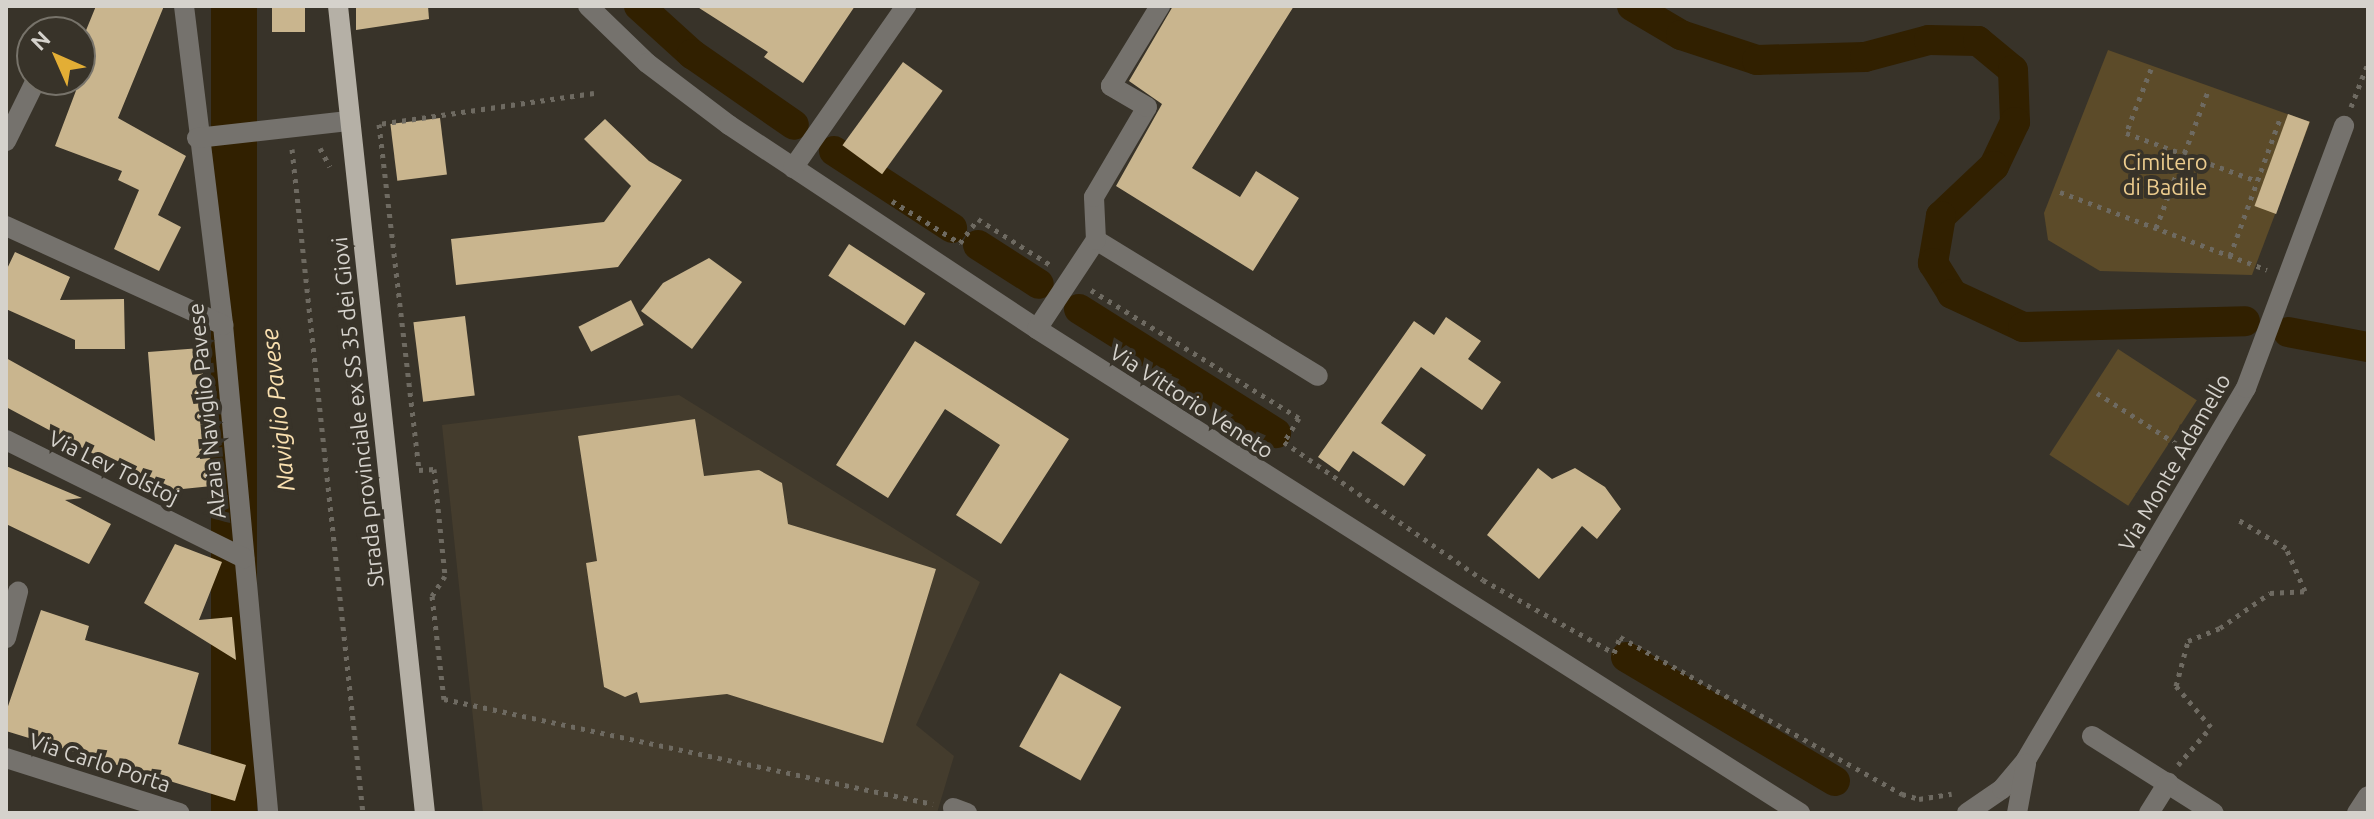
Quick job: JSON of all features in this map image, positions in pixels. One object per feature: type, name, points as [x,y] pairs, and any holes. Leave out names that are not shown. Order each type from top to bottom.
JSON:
[{"type":"main road","name":"Strada provinciale ex SS 35 dei Giovi","points":[[338,6],[425,813]]},
{"type":"street","name":"Alzaia Naviglio Pavese","points":[[184,6],[206,137],[268,813]]},
{"type":"street","name":"Via Vittorio Veneto","points":[[588,6],[672,84],[1037,329],[1796,810],[1812,813]]},
{"type":"street","points":[[793,168],[906,6]]},
{"type":"street","points":[[1037,329],[1096,240],[1094,197],[1147,107],[1111,86],[1160,6]]},
{"type":"street","points":[[6,141],[28,96]]},
{"type":"street","points":[[206,137],[348,121]]},
{"type":"street","name":"Via Monte Adamello","points":[[1967,813],[2002,789],[2026,760],[2246,388],[2344,126]]},
{"type":"street","points":[[6,226],[223,325]]},
{"type":"street","points":[[1096,240],[1318,376]]},
{"type":"street","name":"Via Lev Tolstoj","points":[[6,440],[244,558]]},
{"type":"street","points":[[6,638],[18,592]]},
{"type":"street","points":[[2092,736],[2214,813]]},
{"type":"street","name":"Via Carlo Porta","points":[[6,758],[179,813]]},
{"type":"street","name":"Via Monte Adamello","points":[[2017,813],[2026,760]]},
{"type":"street","points":[[2149,813],[2166,782]]},
{"type":"street","points":[[2357,813],[2368,796]]},
{"type":"path","points":[[2344,126],[2368,63]]},
{"type":"path","points":[[2151,69],[2126,133],[2257,181]]},
{"type":"path","points":[[2156,228],[2208,91]]},
{"type":"path","points":[[594,93],[379,124],[419,470],[434,469],[445,576],[432,596],[444,699],[960,811]]},
{"type":"path","points":[[2230,256],[2281,116]]},
{"type":"path","points":[[290,128],[363,813]]},
{"type":"path","points":[[2060,192],[2287,276]]},
{"type":"path","points":[[880,193],[960,243],[978,219],[1299,418],[1284,442],[1483,580],[1614,653],[1620,637],[1902,794],[1928,799],[1963,789]]},
{"type":"path","points":[[2097,393],[2204,461]]},
{"type":"path","points":[[2166,782],[2211,727],[2176,686],[2188,641],[2220,628],[2270,593],[2305,591],[2286,548],[2237,519]]},
{"type":"shaded area","points":[[679,395],[980,582],[916,725],[954,756],[937,813],[483,813],[442,425]]},
{"type":"green space","name":"Cimitero di Badile","points":[[2108,50],[2310,122],[2252,275],[2100,271],[2048,240],[2044,213]]},
{"type":"green space","points":[[2118,349],[2197,400],[2128,506],[2049,455]]},
{"type":"water","points":[[211,6],[257,6],[257,813],[211,813]]},
{"type":"building","points":[[96,6],[164,6],[118,118],[186,156],[158,215],[181,227],[159,271],[114,249],[139,190],[118,180],[122,171],[55,146],[74,96],[96,96],[96,16],[92,16]]},
{"type":"building","points":[[272,6],[305,6],[305,32],[272,32]]},
{"type":"building","points":[[356,6],[428,6],[429,19],[356,30]]},
{"type":"building","points":[[696,6],[855,6],[803,83],[764,57],[768,52]]},
{"type":"building","points":[[1173,6],[1294,6],[1192,168],[1240,197],[1256,171],[1299,198],[1253,271],[1116,186],[1162,104],[1129,81]]},
{"type":"building","points":[[903,62],[943,91],[882,174],[842,145]]},
{"type":"building","points":[[2288,114],[2310,122],[2276,214],[2254,206]]},
{"type":"building","points":[[440,118],[447,175],[397,181],[390,124]]},
{"type":"building","points":[[605,119],[649,161],[682,180],[618,267],[456,285],[451,239],[604,222],[631,186],[584,139]]},
{"type":"building","points":[[849,244],[925,294],[905,325],[828,276]]},
{"type":"building","points":[[15,252],[70,277],[60,300],[124,299],[125,349],[75,349],[75,340],[6,309],[6,271]]},
{"type":"building","points":[[709,258],[742,282],[692,349],[641,311],[663,283]]},
{"type":"building","points":[[631,300],[644,325],[591,352],[578,327]]},
{"type":"building","points":[[465,316],[475,395],[423,402],[413,322]]},
{"type":"building","points":[[1446,317],[1481,341],[1468,359],[1501,382],[1482,410],[1421,367],[1381,423],[1426,455],[1404,486],[1353,451],[1339,472],[1318,457],[1414,321],[1434,335]]},
{"type":"building","points":[[915,341],[1069,439],[1001,544],[956,515],[1000,445],[945,409],[888,498],[836,465]]},
{"type":"building","points":[[201,348],[212,486],[153,492],[152,485],[6,407],[6,358],[155,441],[148,352]]},
{"type":"building","points":[[695,419],[704,476],[759,470],[782,483],[788,524],[936,569],[883,743],[727,694],[640,703],[637,692],[625,697],[604,687],[586,563],[597,561],[578,436]]},
{"type":"building","points":[[6,466],[82,498],[65,500],[111,524],[89,564],[6,524]]},
{"type":"building","points":[[1538,468],[1552,479],[1575,468],[1605,487],[1621,509],[1597,539],[1582,526],[1539,579],[1487,535]]},
{"type":"building","points":[[175,544],[222,562],[199,620],[232,617],[236,660],[144,603]]},
{"type":"building","points":[[41,610],[89,626],[85,640],[199,673],[178,744],[246,765],[235,801],[6,731],[6,712]]},
{"type":"building","points":[[1060,673],[1121,707],[1080,780],[1019,746]]},
{"type":"waterway","points":[[639,6],[692,54],[794,125]]},
{"type":"waterway","points":[[1632,6],[1681,35],[1757,60],[1865,57],[1929,40],[1978,41],[2013,70],[2015,122],[1994,166],[1941,216],[1933,263],[1952,294],[2023,327],[2245,321]]},
{"type":"waterway","points":[[834,151],[952,228]]},
{"type":"waterway","points":[[978,245],[1039,284]]},
{"type":"waterway","points":[[1079,309],[1276,433]]},
{"type":"waterway","points":[[2288,332],[2368,347]]},
{"type":"waterway","points":[[1626,657],[1835,781]]},
{"type":"water label","name":"Naviglio Pavese","points":[[278,410]]}]
